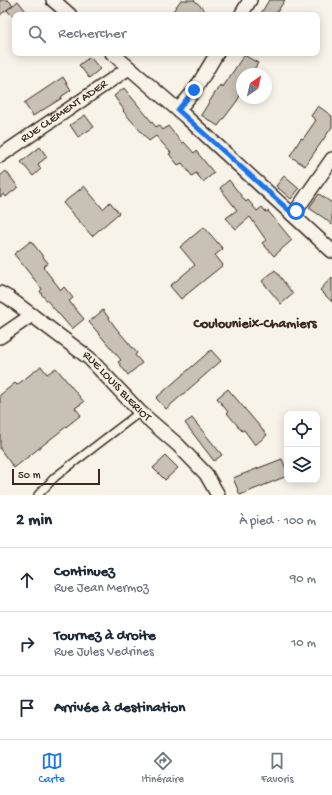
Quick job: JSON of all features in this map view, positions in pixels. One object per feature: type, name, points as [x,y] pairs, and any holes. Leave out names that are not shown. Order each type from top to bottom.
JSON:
[{"type":"street","points":[[53,0],[67,12]]},
{"type":"street","points":[[243,12],[250,0]]},
{"type":"street","points":[[115,56],[178,110],[332,251]]},
{"type":"street","points":[[178,110],[194,90],[215,56]]},
{"type":"street","name":"RUE CLÉMENT ADER","points":[[0,156],[129,68]]},
{"type":"street","points":[[294,215],[332,158]]},
{"type":"street","name":"RUE LOUIS BLERIOT","points":[[0,293],[89,358],[140,412],[178,445],[206,474],[218,495]]},
{"type":"street","points":[[0,337],[32,315]]},
{"type":"lane","points":[[38,495],[55,477],[140,412]]},
{"type":"building","points":[[0,0],[8,0],[13,5],[0,15]]},
{"type":"building","points":[[181,0],[194,0],[207,12],[172,12]]},
{"type":"building","points":[[269,0],[285,0],[277,12],[262,12]]},
{"type":"building","points":[[18,1],[27,12],[12,12],[11,15],[7,10]]},
{"type":"building","points":[[243,56],[258,63],[255,68],[236,68],[236,102],[218,126],[201,115],[220,85],[223,87]]},
{"type":"building","points":[[90,57],[100,69],[89,78],[79,65]]},
{"type":"building","points":[[63,77],[71,90],[61,97],[62,98],[33,116],[24,103]]},
{"type":"building","points":[[124,88],[156,127],[159,125],[163,130],[168,126],[182,143],[184,142],[194,153],[196,151],[214,173],[203,182],[196,173],[192,176],[182,163],[178,165],[169,154],[171,153],[156,136],[149,141],[123,111],[124,110],[114,96]]},
{"type":"building","points":[[318,106],[332,116],[332,127],[305,166],[290,156],[301,138],[303,139],[316,120],[311,116]]},
{"type":"building","points":[[85,115],[94,127],[78,137],[70,125]]},
{"type":"building","points":[[40,147],[47,157],[38,164],[41,169],[33,176],[21,162]]},
{"type":"building","points":[[6,171],[18,187],[6,197],[4,194],[0,197],[0,176]]},
{"type":"building","points":[[284,176],[299,189],[291,199],[276,186]]},
{"type":"building","points":[[229,180],[246,202],[248,200],[257,211],[262,207],[266,212],[268,211],[292,240],[274,256],[262,243],[266,240],[250,217],[236,229],[226,218],[237,210],[220,188]]},
{"type":"building","points":[[84,186],[103,209],[110,202],[119,213],[92,236],[63,203]]},
{"type":"building","points":[[319,194],[332,203],[332,225],[309,208]]},
{"type":"building","points":[[204,227],[223,249],[215,255],[223,265],[181,299],[170,286],[195,265],[180,247]]},
{"type":"building","points":[[31,241],[48,263],[43,267],[61,290],[64,287],[73,298],[69,301],[84,319],[72,329],[42,295],[40,291],[42,289],[14,254]]},
{"type":"building","points":[[275,270],[293,294],[281,304],[262,281]]},
{"type":"building","points":[[332,277],[332,302],[320,290]]},
{"type":"building","points":[[103,310],[137,353],[135,355],[142,363],[128,375],[118,362],[121,360],[89,322]]},
{"type":"building","points":[[211,350],[221,361],[166,409],[156,398]]},
{"type":"building","points":[[41,366],[47,374],[56,368],[84,402],[75,408],[81,415],[14,468],[0,449],[0,395],[15,383],[17,385]]},
{"type":"building","points":[[228,389],[267,435],[255,445],[244,430],[242,431],[227,413],[228,412],[217,398]]},
{"type":"building","points":[[192,418],[222,455],[214,461],[185,423]]},
{"type":"building","points":[[166,456],[178,468],[165,480],[153,468]]},
{"type":"building","points":[[282,459],[284,464],[284,477],[240,495],[233,478]]},
{"type":"district","name":"Coulounieix-Chamiers","points":[[255,324]]},
{"type":"route","points":[[194,90],[178,110],[294,215],[296,211]]}]
